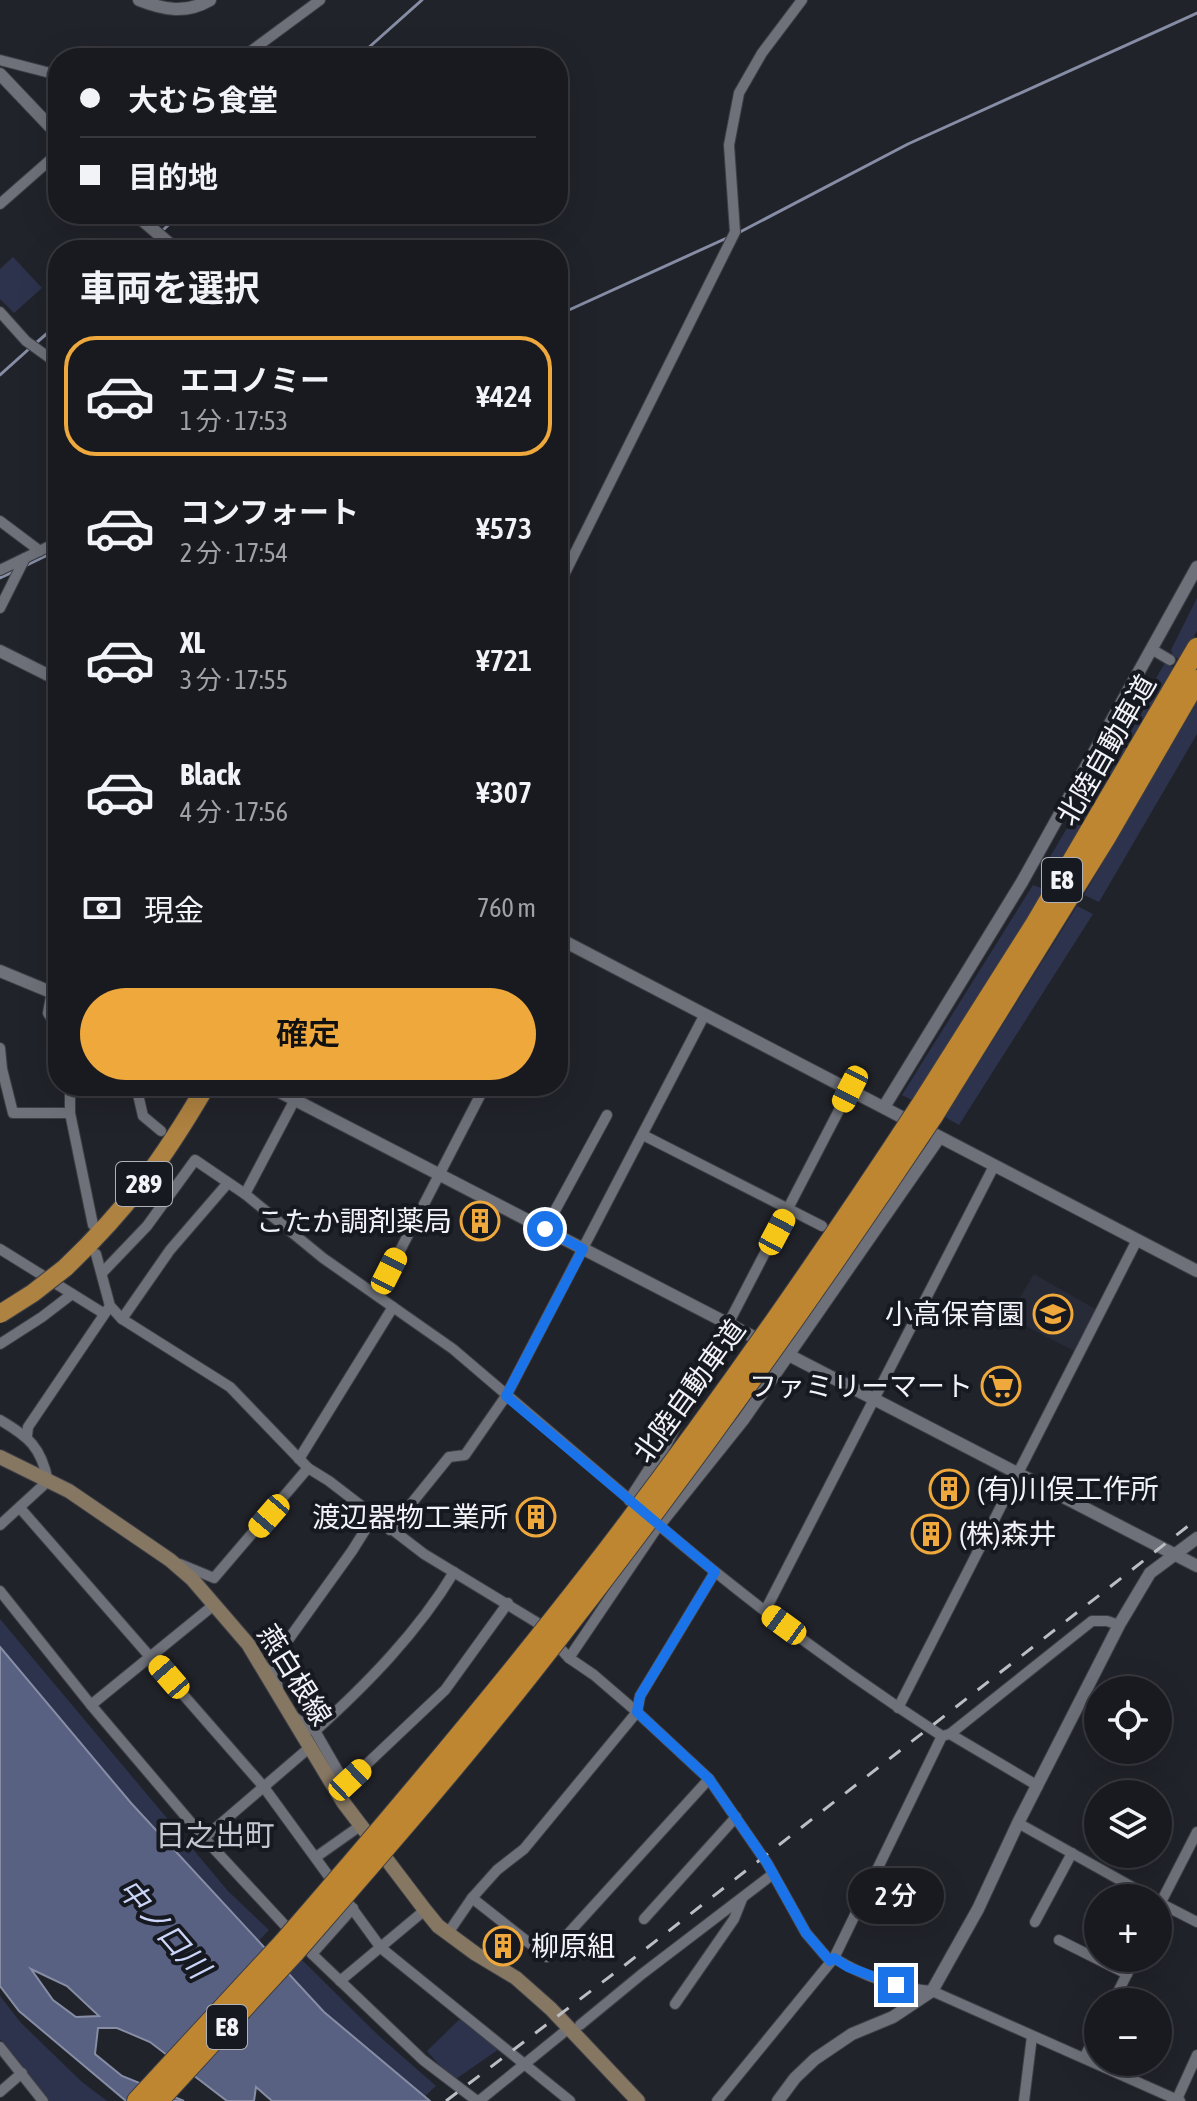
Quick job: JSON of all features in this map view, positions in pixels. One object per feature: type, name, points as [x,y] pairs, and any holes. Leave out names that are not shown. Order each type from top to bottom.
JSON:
[{"type":"highway","name":"北陸自動車道","points":[[137,2101],[341,1876],[438,1762],[571,1596],[750,1357],[926,1112],[1197,648]]},
{"type":"highway","name":"北陸自動車道","points":[[158,2101],[304,1941],[527,1678],[681,1477],[753,1378],[1106,837],[1197,680]]},
{"type":"highway","name":"289","points":[[0,1314],[65,1268],[98,1236],[151,1175],[200,1096]]},
{"type":"main road","name":"燕白根線","points":[[0,1457],[69,1491],[170,1560],[215,1604],[248,1644],[309,1748],[360,1826],[425,1910],[448,1933],[516,1978],[574,2026],[637,2101]]},
{"type":"street","points":[[139,0],[172,10],[188,9],[210,0]]},
{"type":"street","points":[[255,48],[320,0]]},
{"type":"street","points":[[568,567],[735,232],[729,145],[739,93],[762,53],[802,0]]},
{"type":"street","points":[[0,60],[48,72]]},
{"type":"street","points":[[0,74],[48,124]]},
{"type":"street","points":[[0,204],[48,162]]},
{"type":"street","points":[[147,224],[165,240]]},
{"type":"street","points":[[0,312],[26,341],[48,357]]},
{"type":"street","points":[[0,521],[40,551]]},
{"type":"street","points":[[0,570],[48,547]]},
{"type":"street","points":[[0,608],[25,558]]},
{"type":"street","points":[[884,1107],[1022,882],[1197,567]]},
{"type":"street","points":[[1153,650],[1170,660]]},
{"type":"street","points":[[0,651],[48,675]]},
{"type":"street","points":[[568,946],[1197,1271]]},
{"type":"street","points":[[0,971],[48,991]]},
{"type":"street","points":[[390,1530],[449,1457],[465,1455],[506,1396],[705,1014]]},
{"type":"street","points":[[0,1048],[13,1113],[70,1113]]},
{"type":"street","points":[[630,1500],[663,1449],[850,1089]]},
{"type":"street","points":[[70,1096],[70,1113],[93,1225]]},
{"type":"street","points":[[138,1096],[143,1116],[161,1131]]},
{"type":"street","points":[[287,1096],[1197,1566]]},
{"type":"street","points":[[245,1194],[297,1096]]},
{"type":"street","points":[[377,1295],[480,1096]]},
{"type":"street","points":[[545,1229],[607,1115]]},
{"type":"street","points":[[643,1135],[822,1226]]},
{"type":"street","points":[[569,1658],[659,1525],[743,1420],[790,1354],[939,1138]]},
{"type":"street","points":[[102,1273],[147,1226],[195,1160],[245,1194],[323,1258],[453,1349],[765,1611],[898,1708],[1038,1786]]},
{"type":"street","points":[[765,1611],[994,1166]]},
{"type":"street","points":[[122,1319],[170,1250],[227,1184]]},
{"type":"street","points":[[898,1708],[1137,1240]]},
{"type":"street","points":[[0,1249],[72,1294],[107,1310],[230,1387],[308,1468],[390,1530],[536,1622],[569,1658],[637,1712],[709,1779],[773,1874],[806,1933],[832,1960],[896,1985],[932,1991],[1084,2058]]},
{"type":"street","points":[[27,1436],[28,1427],[107,1310],[96,1254]]},
{"type":"street","points":[[0,1344],[72,1294]]},
{"type":"street","points":[[299,1459],[393,1307]]},
{"type":"street","points":[[0,1420],[27,1436],[45,1467],[48,1481],[0,1525]]},
{"type":"street","points":[[170,1560],[214,1578],[308,1468]]},
{"type":"street","points":[[20,1508],[263,1786],[381,1948],[570,2101]]},
{"type":"street","points":[[280,1697],[273,1661],[374,1516]]},
{"type":"street","points":[[778,2101],[795,2078],[815,2059],[852,2034],[893,2017],[932,1991],[978,1909],[1018,1823],[1119,1625],[1150,1573],[1197,1538]]},
{"type":"street","points":[[315,1731],[398,1649],[454,1572]]},
{"type":"street","points":[[448,1933],[472,1898],[497,1870],[524,1849],[637,1712],[640,1696],[715,1572]]},
{"type":"street","points":[[0,1591],[91,1705],[204,1838],[312,1954],[423,2060],[478,2101],[773,1874]]},
{"type":"street","points":[[289,1713],[315,1731],[345,1783],[445,1690],[508,1603]]},
{"type":"street","points":[[91,1705],[215,1604]]},
{"type":"street","points":[[722,2099],[832,1960],[946,1735],[1092,1621],[1119,1625]]},
{"type":"street","points":[[204,1838],[309,1748]]},
{"type":"street","points":[[472,1898],[547,1957],[709,1779]]},
{"type":"street","points":[[644,1919],[736,1817]]},
{"type":"street","points":[[1018,1823],[1126,1884]]},
{"type":"street","points":[[316,1857],[360,1826]]},
{"type":"street","points":[[1167,1884],[1197,1832]]},
{"type":"street","points":[[1035,1922],[1072,1853]]},
{"type":"street","points":[[675,2004],[734,1919],[743,1897]]},
{"type":"street","points":[[312,1954],[353,1908]]},
{"type":"street","points":[[340,1981],[425,1910]]},
{"type":"street","points":[[1172,1910],[1197,1922]]},
{"type":"street","points":[[1059,1940],[1127,1974],[1120,1988]]},
{"type":"street","points":[[1024,2101],[1032,2036]]},
{"type":"street","points":[[0,2047],[43,2101]]},
{"type":"street","points":[[1124,2076],[1178,2100],[1197,2055]]},
{"type":"street","points":[[0,2092],[22,2073]]},
{"type":"shaded area","points":[[13,257],[42,288],[14,313],[0,299],[0,269]]},
{"type":"shaded area","points":[[1197,598],[1197,631],[1180,660],[1173,656],[1171,650]]},
{"type":"shaded area","points":[[1165,663],[1175,668],[1053,878],[1041,872]]},
{"type":"shaded area","points":[[1197,702],[1197,734],[1099,902],[1084,895]]},
{"type":"shaded area","points":[[1033,885],[1046,890],[914,1101],[902,1095]]},
{"type":"shaded area","points":[[1077,906],[1093,914],[959,1125],[945,1117]]},
{"type":"shaded area","name":"小高保育園","points":[[1034,1274],[1099,1311],[1076,1352],[1008,1317]]},
{"type":"shaded area","points":[[0,1619],[228,1891],[269,1930],[253,1947],[0,1654]]},
{"type":"shaded area","points":[[301,1959],[379,2036],[436,2086],[420,2101],[284,1978]]},
{"type":"shaded area","points":[[0,1996],[21,2023],[82,2082],[107,2101],[48,2101],[0,2039]]},
{"type":"shaded area","points":[[461,2018],[499,2049],[453,2081],[427,2051]]},
{"type":"water","name":"中ノ口川","points":[[0,1647],[131,1803],[324,2012],[430,2101],[272,2101],[256,2087],[254,2101],[227,2101],[150,2042],[117,2028],[98,2028],[95,2054],[122,2076],[184,2101],[126,2101],[19,2011],[0,1986]],"holes":[[[31,1969],[67,1986],[99,2016],[76,2017],[53,2000]]]},
{"type":"waterway","points":[[368,48],[422,0]]},
{"type":"waterway","points":[[740,232],[908,144],[1197,13]]},
{"type":"waterway","points":[[162,231],[169,224]]},
{"type":"waterway","points":[[152,240],[156,236]]},
{"type":"waterway","points":[[568,310],[729,237]]},
{"type":"waterway","points":[[36,343],[48,333]]},
{"type":"waterway","points":[[0,375],[30,348]]},
{"type":"waterway","points":[[25,566],[48,555]]},
{"type":"waterway","points":[[0,578],[15,571]]},
{"type":"railway","points":[[446,2101],[1197,1519]]},
{"type":"place","name":"こたか調剤薬局","points":[[480,1221]]},
{"type":"place","name":"小高保育園","points":[[1053,1314]]},
{"type":"place","name":"ファミリーマート","points":[[1001,1386]]},
{"type":"place","name":"(有)川俣工作所","points":[[949,1489]]},
{"type":"place","name":"渡辺器物工業所","points":[[536,1517]]},
{"type":"place","name":"(株)森井","points":[[931,1534]]},
{"type":"place","name":"柳原組","points":[[503,1946]]},
{"type":"district","name":"日之出町","points":[[215,1835]]},
{"type":"route","points":[[545,1229],[583,1249],[506,1396],[715,1572],[640,1696],[637,1712],[709,1779],[767,1863],[806,1933],[830,1961],[834,1958],[848,1967],[896,1985]]}]
